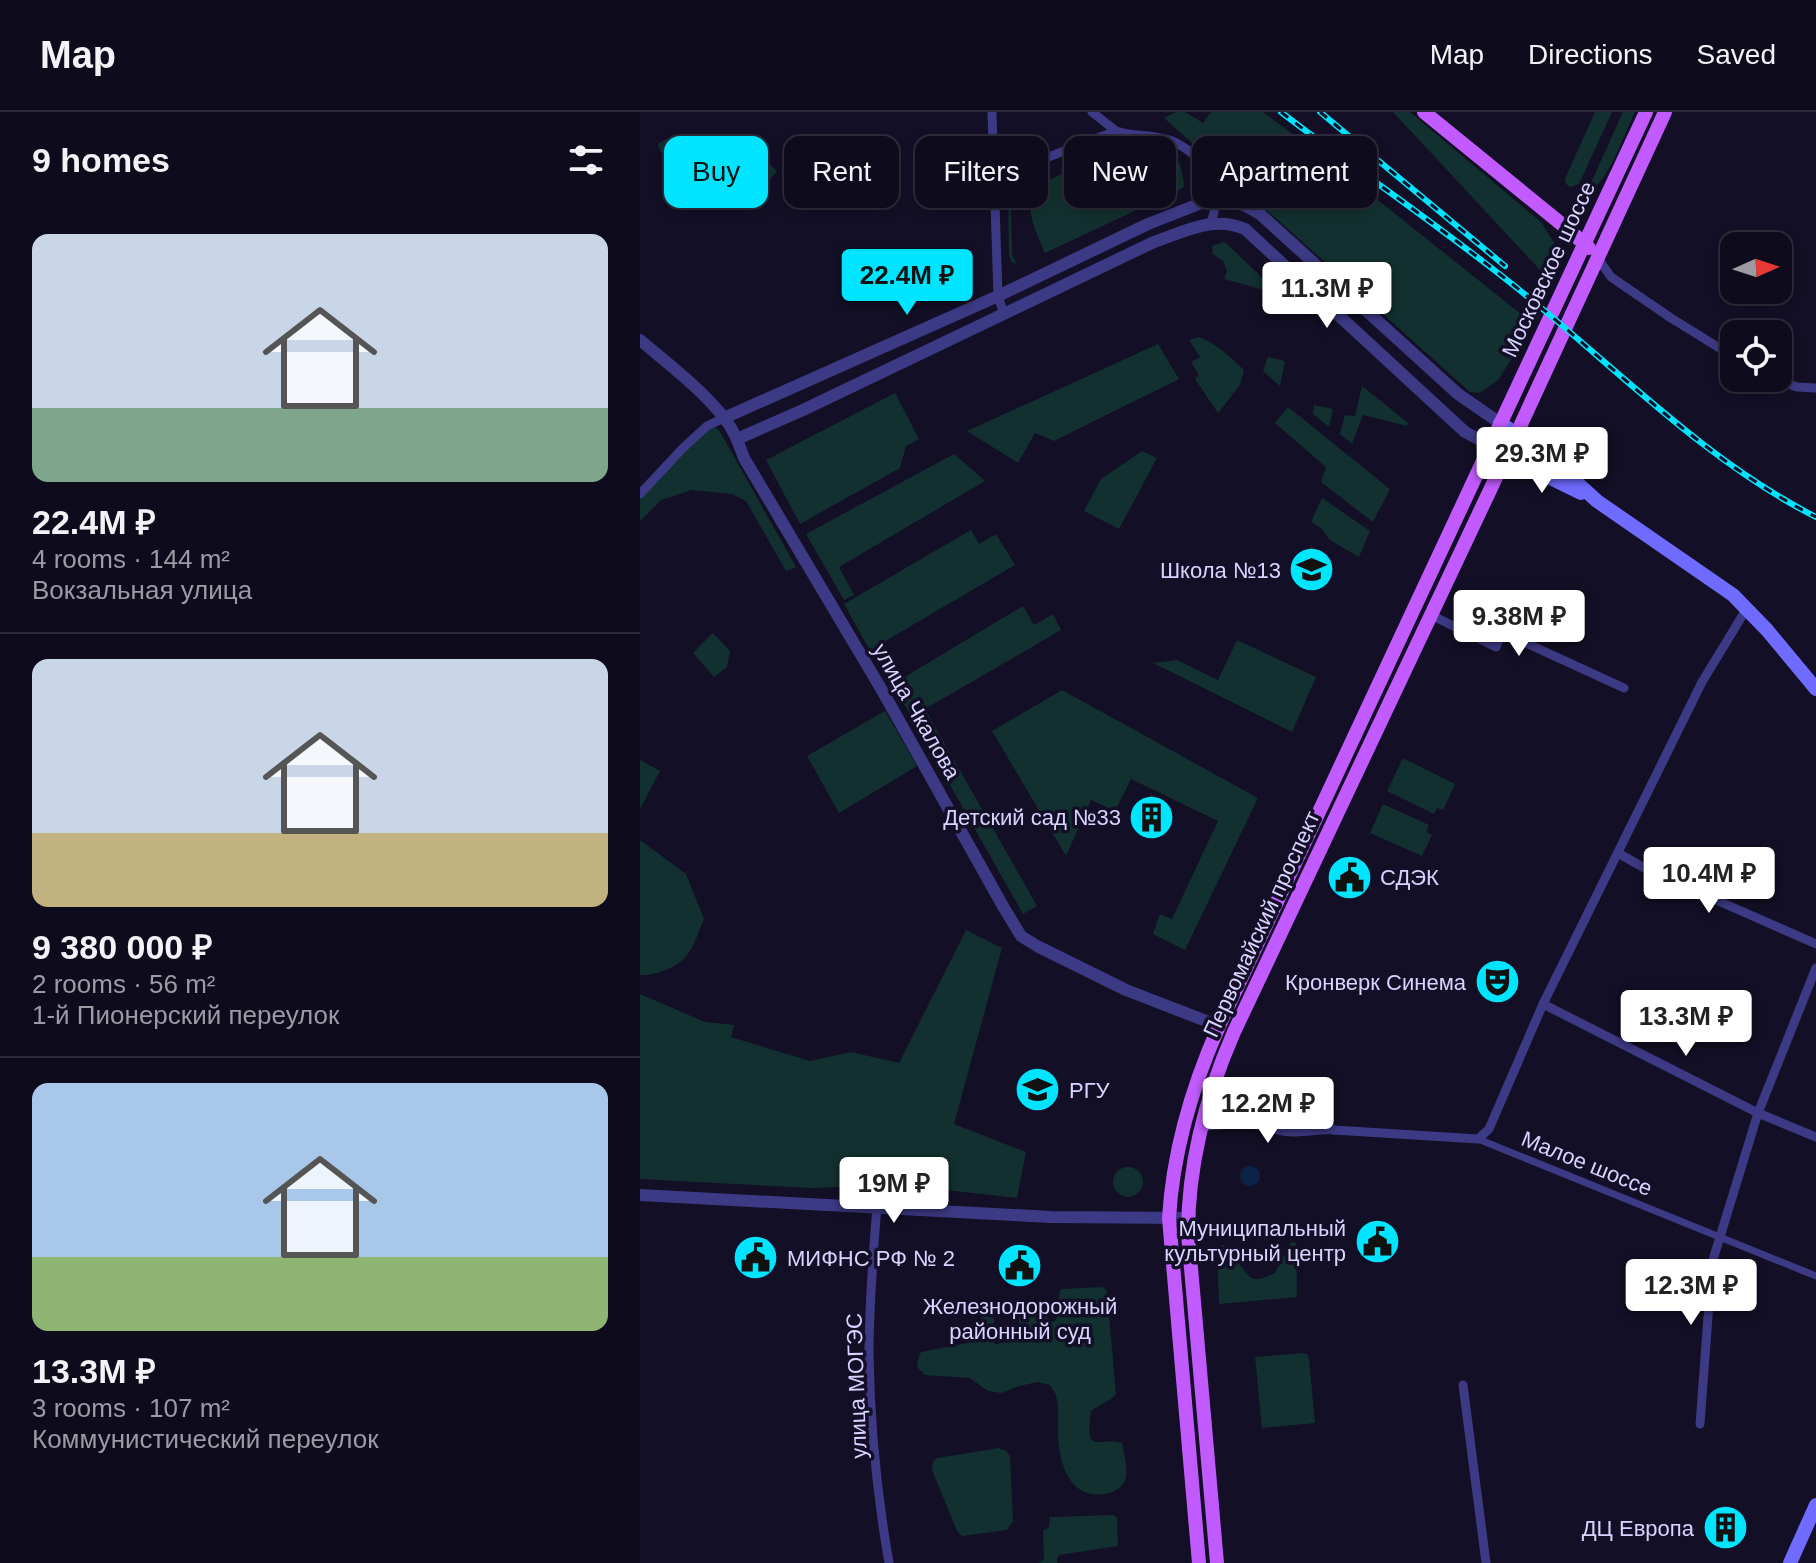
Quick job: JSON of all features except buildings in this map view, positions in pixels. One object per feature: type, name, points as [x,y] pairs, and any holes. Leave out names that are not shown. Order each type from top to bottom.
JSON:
[{"type":"main road","points":[[1424,112],[1597,257]]},
{"type":"main road","name":"Московское шоссе","points":[[1490,445],[1646,112]]},
{"type":"main road","name":"Московское шоссе","points":[[1517,433],[1665,112]]},
{"type":"main road","points":[[1500,423],[1541,450],[1597,501],[1733,595],[1816,689]]},
{"type":"main road","name":"Первомайский проспект","points":[[1217,1563],[1188,1218],[1201,1127],[1216,1078],[1241,1019],[1517,433]]},
{"type":"main road","name":"Первомайский проспект","points":[[1199,1563],[1169,1218],[1181,1132],[1194,1088],[1219,1026],[1490,445]]},
{"type":"main road","points":[[1507,454],[1597,501]]},
{"type":"main road","points":[[1790,1563],[1816,1505]]},
{"type":"street","points":[[992,112],[993,136]]},
{"type":"street","points":[[1092,112],[1116,131],[1171,140],[1192,154]]},
{"type":"street","points":[[1048,157],[1116,131]]},
{"type":"street","points":[[640,494],[707,426],[1192,207]]},
{"type":"street","points":[[995,208],[998,296],[1004,314]]},
{"type":"street","points":[[1210,223],[1215,216],[1215,208]]},
{"type":"street","points":[[1250,208],[1260,214]]},
{"type":"street","points":[[1253,208],[1458,394],[1500,423]]},
{"type":"street","points":[[737,439],[1154,242],[1210,223],[1224,222],[1245,229],[1465,432],[1507,454]]},
{"type":"street","points":[[1597,257],[1611,277],[1720,348]]},
{"type":"street","name":"улица Чкалова","points":[[640,340],[724,418],[744,458],[883,692],[1018,932],[1037,946],[1126,990],[1219,1026]]},
{"type":"street","points":[[1792,385],[1816,388]]},
{"type":"street","points":[[1478,1139],[1489,1129],[1543,1004],[1702,682],[1747,608]]},
{"type":"street","points":[[1431,615],[1496,647],[1502,632],[1624,688]]},
{"type":"street","points":[[1618,853],[1646,869],[1816,944]]},
{"type":"street","points":[[1700,1424],[1712,1263],[1758,1113],[1816,968]]},
{"type":"street","points":[[1543,1004],[1758,1113],[1816,1137]]},
{"type":"street","points":[[1216,1078],[1269,1101],[1314,1115],[1334,1130]]},
{"type":"street","name":"Малое шоссе","points":[[1201,1127],[1235,1123],[1296,1133],[1318,1129],[1478,1139],[1816,1276]]},
{"type":"street","points":[[640,1195],[1051,1217],[1188,1218]]},
{"type":"street","name":"улица МОГЭС","points":[[877,1206],[869,1350],[870,1391],[880,1513],[889,1563]]},
{"type":"street","points":[[1463,1385],[1486,1563]]},
{"type":"green space","points":[[1176,112],[1185,112],[1203,123],[1211,112],[1263,112],[1295,136],[1192,136],[1192,143],[1164,118]]},
{"type":"green space","points":[[1393,112],[1410,112],[1541,222],[1560,252],[1560,265],[1551,285],[1544,280],[1541,271]]},
{"type":"green space","points":[[1595,112],[1612,112],[1579,184],[1570,187],[1565,179]]},
{"type":"green space","points":[[1623,112],[1635,112],[1602,180],[1586,194]]},
{"type":"green space","points":[[664,140],[664,155],[658,146]]},
{"type":"green space","points":[[1176,158],[1182,171],[1184,187],[1176,191]]},
{"type":"green space","points":[[768,163],[777,171],[768,181]]},
{"type":"green space","points":[[1064,173],[1064,208],[1141,208],[1045,253],[1030,208],[1048,208],[1048,181]]},
{"type":"green space","points":[[1377,199],[1521,314],[1534,307],[1539,316],[1498,380],[1480,393],[1470,392],[1265,208],[1377,208]]},
{"type":"green space","points":[[1008,208],[1011,208],[1015,264],[1009,256]]},
{"type":"green space","points":[[1223,242],[1279,294],[1224,279],[1227,271],[1223,261],[1213,254],[1212,246]]},
{"type":"green space","points":[[1199,337],[1217,347],[1244,370],[1240,385],[1218,413],[1195,379],[1199,375],[1191,362],[1200,357],[1189,340]]},
{"type":"green space","points":[[1158,344],[1179,379],[1054,441],[1035,433],[1018,463],[967,431]]},
{"type":"green space","points":[[1268,357],[1285,361],[1280,386],[1263,371]]},
{"type":"green space","points":[[1362,386],[1408,423],[1407,426],[1363,415],[1352,444],[1340,434],[1345,415],[1355,416]]},
{"type":"green space","points":[[895,393],[919,439],[906,446],[900,468],[800,524],[766,460]]},
{"type":"green space","points":[[1314,405],[1333,409],[1329,427],[1313,414]]},
{"type":"green space","points":[[1288,407],[1390,489],[1373,522],[1321,482],[1326,467],[1275,423]]},
{"type":"green space","points":[[715,427],[796,567],[786,571],[746,501],[732,494],[692,490],[661,500],[640,521],[640,499],[701,433]]},
{"type":"green space","points":[[1142,451],[1157,458],[1119,529],[1084,511],[1101,479]]},
{"type":"green space","points":[[954,454],[985,481],[839,567],[854,595],[844,600],[806,534]]},
{"type":"green space","points":[[1322,498],[1370,531],[1359,557],[1330,540],[1321,528],[1311,522]]},
{"type":"green space","points":[[971,530],[979,544],[996,534],[1015,565],[887,640],[882,651],[873,656],[844,604]]},
{"type":"green space","points":[[1023,606],[1034,625],[1053,614],[1061,630],[925,709],[1037,906],[1023,914],[893,684]]},
{"type":"green space","points":[[713,633],[730,651],[727,667],[714,677],[693,653]]},
{"type":"green space","points":[[1237,640],[1316,677],[1292,732],[1153,663],[1177,660],[1218,680]]},
{"type":"green space","points":[[1062,690],[1258,798],[1185,950],[1153,934],[1160,914],[1172,919],[1218,821],[1131,779],[1115,811],[1091,800],[1066,856],[992,731]]},
{"type":"green space","points":[[885,711],[917,766],[839,813],[807,756]]},
{"type":"green space","points":[[1403,758],[1455,784],[1443,810],[1437,808],[1434,814],[1387,791]]},
{"type":"green space","points":[[640,760],[660,771],[640,809]]},
{"type":"green space","points":[[1383,804],[1429,825],[1426,832],[1432,835],[1422,856],[1370,833]]},
{"type":"green space","points":[[640,840],[686,874],[704,919],[683,959],[666,970],[646,975],[640,975]]},
{"type":"green space","points":[[966,930],[1002,948],[954,1124],[1026,1152],[1017,1198],[901,1185],[811,1188],[640,1179],[640,994],[705,1022],[734,1025],[731,1037],[810,1061],[851,1052],[899,1063]]},
{"type":"green space","points":[[1128,1167],[1139,1171],[1143,1182],[1139,1193],[1128,1197],[1117,1193],[1113,1182],[1117,1171]]},
{"type":"green space","points":[[1291,1242],[1296,1243],[1297,1297],[1219,1304],[1217,1248],[1229,1246],[1244,1271],[1257,1279],[1275,1273]]},
{"type":"green space","points":[[1101,1287],[1107,1293],[1116,1394],[1091,1411],[1090,1434],[1095,1442],[1122,1443],[1126,1472],[1125,1481],[1116,1490],[1093,1494],[1076,1486],[1065,1471],[1058,1440],[1057,1401],[1050,1385],[1038,1382],[1001,1393],[988,1391],[970,1378],[925,1375],[917,1367],[921,1352],[978,1341],[982,1314],[994,1313],[994,1344],[1008,1342],[1016,1338],[1018,1315],[1026,1310],[1041,1312],[1050,1322],[1055,1321],[1061,1289]]},
{"type":"green space","points":[[1303,1353],[1309,1358],[1315,1423],[1262,1428],[1255,1357]]},
{"type":"green space","points":[[999,1448],[1010,1456],[1013,1521],[1007,1530],[962,1536],[957,1531],[932,1470],[933,1462],[937,1458]]},
{"type":"green space","points":[[1114,1515],[1117,1518],[1118,1546],[1059,1555],[1057,1563],[1039,1563],[1044,1559],[1043,1531],[1049,1527],[1050,1517]]},
{"type":"water","points":[[1250,1166],[1257,1169],[1260,1176],[1257,1183],[1250,1186],[1243,1183],[1240,1176],[1243,1169]]},
{"type":"railway","points":[[1281,112],[1502,276],[1704,445],[1777,496],[1816,517]]},
{"type":"railway","points":[[1320,112],[1505,266]]},
{"type":"place","name":"Школа №13","points":[[1312,570]]},
{"type":"place","name":"Детский сад №33","points":[[1152,817]]},
{"type":"place","name":"СДЭК","points":[[1349,877]]},
{"type":"place","name":"Кронверк Синема","points":[[1497,982]]},
{"type":"place","name":"РГУ","points":[[1038,1090]]},
{"type":"place","name":"Муниципальный культурный центр","points":[[1377,1241]]},
{"type":"place","name":"МИФНС РФ № 2","points":[[756,1258]]},
{"type":"place","name":"Железнодорожный районный суд","points":[[1020,1265]]},
{"type":"place","name":"ДЦ Европа","points":[[1725,1528]]}]
